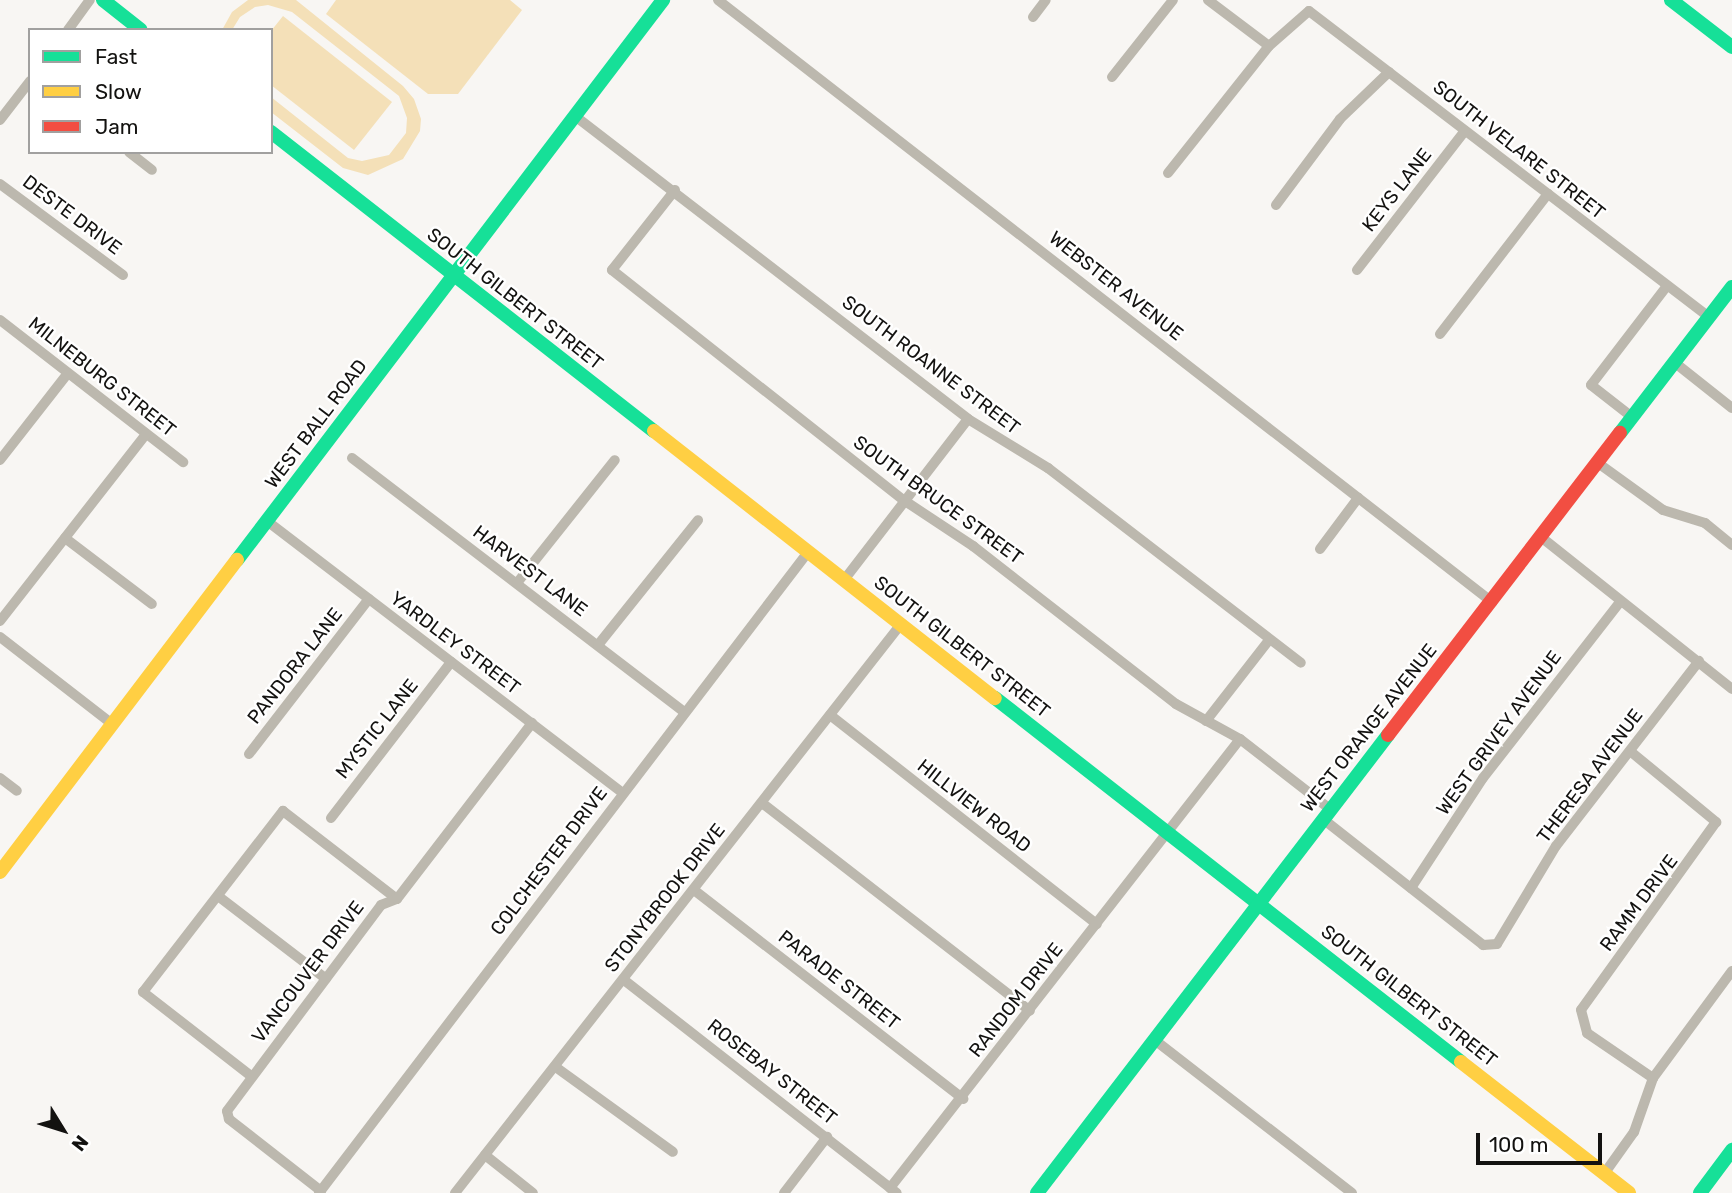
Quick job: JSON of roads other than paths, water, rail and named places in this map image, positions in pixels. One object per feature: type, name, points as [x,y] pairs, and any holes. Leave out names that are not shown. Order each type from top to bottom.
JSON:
[{"type":"street","points":[[69,28],[90,0]]},
{"type":"street","points":[[103,0],[138,28]]},
{"type":"street","name":"WEST BALL ROAD","points":[[0,872],[663,0]]},
{"type":"street","name":"WEBSTER AVENUE","points":[[718,0],[1492,602]]},
{"type":"street","points":[[1033,17],[1046,0]]},
{"type":"street","points":[[1112,77],[1173,0]]},
{"type":"street","points":[[1168,173],[1269,46],[1208,0]]},
{"type":"street","points":[[1671,0],[1731,45]]},
{"type":"street","name":"SOUTH VELARE STREET","points":[[1269,46],[1309,11],[1709,317]]},
{"type":"street","points":[[1276,205],[1340,119],[1389,72]]},
{"type":"street","points":[[0,120],[28,84]]},
{"type":"street","name":"SOUTH ROANNE STREET","points":[[575,116],[968,419],[1048,468],[1301,663]]},
{"type":"street","name":"KEYS LANE","points":[[1357,270],[1465,131]]},
{"type":"street","name":"SOUTH GILBERT STREET","points":[[273,134],[1629,1193]]},
{"type":"street","points":[[132,154],[152,170]]},
{"type":"street","name":"DESTE DRIVE","points":[[0,184],[122,275]]},
{"type":"street","name":"SOUTH BRUCE STREET","points":[[674,190],[612,270],[905,501],[973,546],[1175,704],[1240,738],[1411,888],[1490,947]]},
{"type":"street","points":[[1440,334],[1548,194]]},
{"type":"street","points":[[1632,417],[1591,385],[1667,286]]},
{"type":"street","name":"WEST ORANGE AVENUE","points":[[1037,1193],[1732,287]]},
{"type":"street","name":"MILNEBURG STREET","points":[[0,320],[183,462]]},
{"type":"street","points":[[1675,362],[1732,408]]},
{"type":"street","points":[[0,460],[68,373]]},
{"type":"street","points":[[844,580],[968,419]]},
{"type":"street","points":[[0,621],[146,434]]},
{"type":"street","name":"HARVEST LANE","points":[[352,458],[685,713]]},
{"type":"street","points":[[517,583],[615,460]]},
{"type":"street","points":[[1598,463],[1663,510],[1705,523],[1732,545]]},
{"type":"street","points":[[1320,549],[1358,498]]},
{"type":"street","points":[[598,645],[698,520]]},
{"type":"street","name":"YARDLEY STREET","points":[[267,521],[623,793]]},
{"type":"street","points":[[1541,537],[1620,602],[1732,687]]},
{"type":"street","points":[[65,538],[152,604]]},
{"type":"street","name":"COLCHESTER DRIVE","points":[[320,1192],[808,552]]},
{"type":"street","name":"PANDORA LANE","points":[[249,754],[369,599]]},
{"type":"street","name":"WEST GRIVEY AVENUE","points":[[1411,888],[1483,778],[1620,602]]},
{"type":"street","name":"STONYBROOK DRIVE","points":[[455,1193],[557,1068],[901,624]]},
{"type":"street","points":[[0,638],[112,724]]},
{"type":"street","points":[[1206,721],[1269,640]]},
{"type":"street","name":"THERESA AVENUE","points":[[1490,947],[1502,939],[1556,846],[1699,661]]},
{"type":"street","name":"MYSTIC LANE","points":[[331,818],[451,662]]},
{"type":"street","name":"HILLVIEW ROAD","points":[[830,715],[1097,924]]},
{"type":"street","name":"VANCOUVER DRIVE","points":[[320,1192],[229,1119],[227,1111],[381,905],[397,899],[532,723]]},
{"type":"street","name":"RANDOM DRIVE","points":[[893,1190],[1240,738]]},
{"type":"street","name":"RAMM DRIVE","points":[[1630,751],[1716,822],[1581,1010],[1587,1033],[1653,1078]]},
{"type":"street","points":[[0,778],[17,791]]},
{"type":"street","points":[[762,803],[1030,1011]]},
{"type":"street","points":[[251,1076],[143,992],[283,811],[397,899]]},
{"type":"street","name":"PARADE STREET","points":[[694,890],[963,1098]]},
{"type":"street","points":[[218,895],[326,979]]},
{"type":"street","points":[[1604,1174],[1634,1132],[1653,1078],[1732,971]]},
{"type":"street","name":"ROSEBAY STREET","points":[[624,980],[893,1190]]},
{"type":"street","points":[[1156,1041],[1352,1193]]},
{"type":"street","points":[[557,1068],[673,1152]]},
{"type":"street","points":[[784,1193],[827,1137]]},
{"type":"street","points":[[1700,1193],[1732,1150]]},
{"type":"street","points":[[485,1155],[533,1193]]}]
